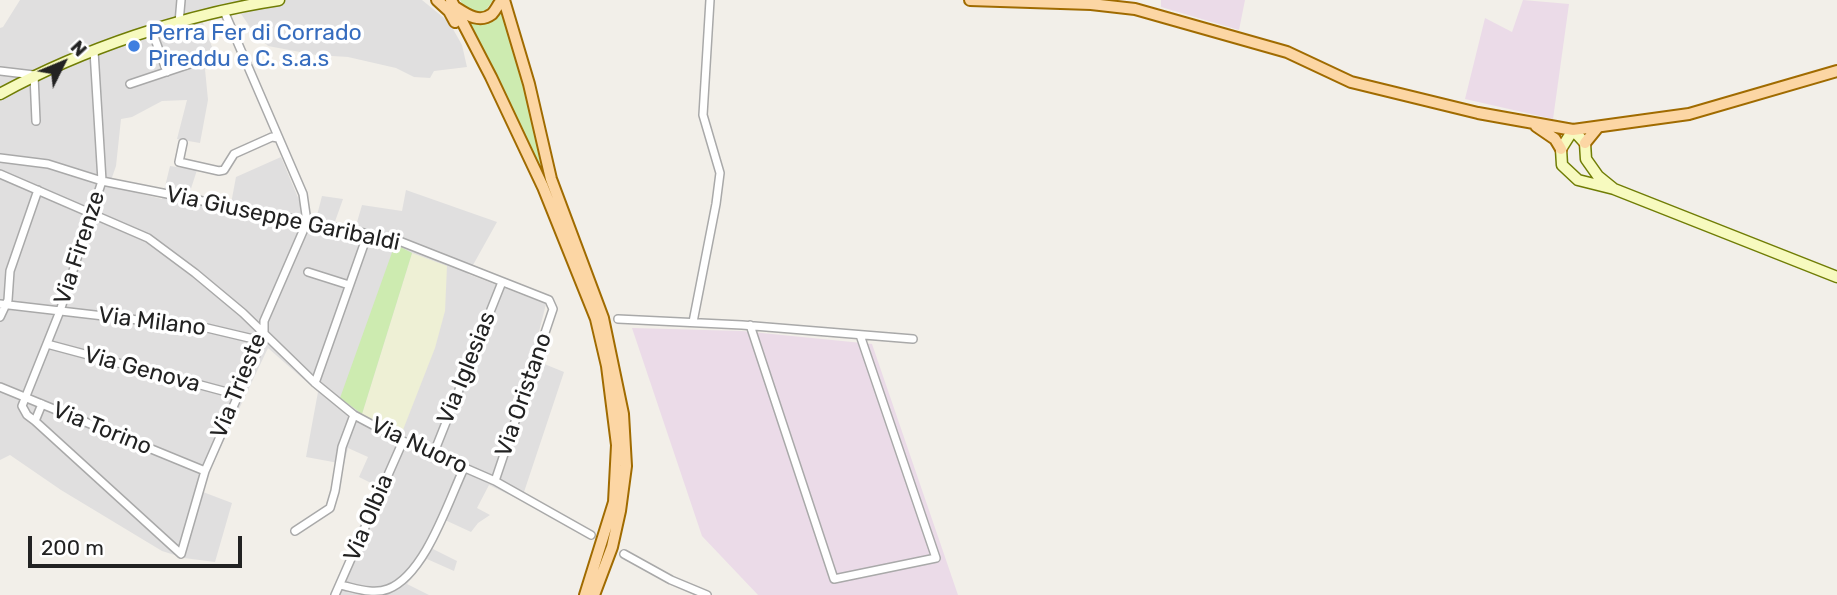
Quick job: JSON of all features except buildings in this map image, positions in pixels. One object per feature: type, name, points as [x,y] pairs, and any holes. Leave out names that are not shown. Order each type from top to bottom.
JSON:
[{"type":"main road","points":[[437,0],[449,11],[467,43],[479,54]]},
{"type":"main road","points":[[453,4],[469,16],[480,18],[492,14],[503,0]]},
{"type":"main road","points":[[503,0],[529,84],[551,179],[603,318],[624,414],[626,466],[620,511],[612,547],[594,595]]},
{"type":"main road","points":[[970,0],[1091,4],[1135,9],[1287,52],[1351,82],[1534,124],[1573,130],[1689,114],[1837,71]]},
{"type":"main road","points":[[453,4],[543,187],[596,319],[607,366],[617,445],[614,502],[585,595]]},
{"type":"main road","points":[[1534,124],[1555,139],[1561,149]]},
{"type":"main road","points":[[1585,143],[1598,128]]},
{"type":"street","points":[[179,23],[181,0]]},
{"type":"street","points":[[0,94],[34,75],[94,51],[179,23],[279,0]]},
{"type":"street","points":[[443,0],[453,4]]},
{"type":"street","points":[[693,322],[720,173],[703,115],[710,0]]},
{"type":"street","points":[[224,11],[303,194],[307,222]]},
{"type":"street","points":[[152,32],[167,72]]},
{"type":"street","name":"Via Firenze","points":[[24,396],[60,311],[102,181],[94,51]]},
{"type":"street","points":[[130,84],[200,61]]},
{"type":"street","points":[[0,71],[34,75]]},
{"type":"street","points":[[34,75],[36,121]]},
{"type":"street","points":[[1614,189],[1598,176],[1586,159],[1585,143],[1573,130],[1561,149],[1562,165],[1578,180],[1614,189],[1837,277]]},
{"type":"street","points":[[183,143],[179,162],[219,172],[224,170],[233,155],[272,136],[278,138]]},
{"type":"street","name":"Via Giuseppe Garibaldi","points":[[0,158],[48,164],[102,181],[394,239],[549,300],[553,309]]},
{"type":"street","name":"Via Nuoro","points":[[0,174],[148,238],[243,313],[263,338],[354,415],[403,441],[495,481],[591,535]]},
{"type":"street","points":[[0,317],[3,304],[8,300],[10,271],[38,190]]},
{"type":"street","name":"Via Trieste","points":[[35,421],[181,554],[205,471],[263,338],[264,321],[307,222]]},
{"type":"street","points":[[315,383],[368,233]]},
{"type":"street","points":[[308,272],[349,285]]},
{"type":"street","name":"Via Iglesias","points":[[433,455],[502,282]]},
{"type":"street","name":"Via Milano","points":[[3,304],[207,328],[263,338]]},
{"type":"street","name":"Via Oristano","points":[[495,481],[553,309]]},
{"type":"street","points":[[618,319],[914,339]]},
{"type":"street","points":[[750,326],[834,579],[936,558],[860,335]]},
{"type":"street","name":"Via Genova","points":[[47,344],[238,395]]},
{"type":"street","name":"Via Torino","points":[[0,387],[205,471]]},
{"type":"street","points":[[24,396],[22,406],[27,415],[35,421],[42,404]]},
{"type":"street","points":[[295,531],[330,508],[342,447],[354,415]]},
{"type":"street","name":"Via Olbia","points":[[335,595],[403,441]]},
{"type":"street","points":[[340,584],[374,592],[388,590],[408,577],[423,557],[464,468]]},
{"type":"street","points":[[624,554],[671,580],[707,595]]},
{"type":"shaded area","points":[[20,0],[422,0],[449,22],[462,45],[467,67],[434,71],[430,78],[414,77],[396,68],[348,57],[316,55],[268,46],[252,30],[235,5],[199,12],[218,63],[205,69],[208,100],[200,143],[177,139],[187,100],[162,101],[132,117],[121,119],[116,166],[109,186],[162,199],[170,166],[197,170],[186,204],[230,209],[236,177],[281,157],[304,212],[300,225],[314,227],[322,196],[343,199],[332,230],[353,236],[362,205],[402,211],[406,190],[497,222],[468,274],[546,304],[532,359],[564,372],[520,500],[489,485],[477,508],[490,515],[471,532],[445,520],[431,548],[457,561],[454,571],[427,559],[407,584],[429,595],[330,595],[379,487],[359,477],[368,457],[348,448],[344,464],[306,457],[318,392],[268,348],[209,472],[203,492],[232,503],[215,562],[184,558],[162,551],[61,490],[10,455],[0,460],[0,28]]},
{"type":"shaded area","points":[[1161,0],[1245,0],[1239,30],[1161,7]]},
{"type":"shaded area","points":[[1523,0],[1569,4],[1553,119],[1465,99],[1485,18],[1512,32]]},
{"type":"shaded area","points":[[632,328],[742,331],[872,344],[958,595],[758,595],[702,536]]},
{"type":"green space","points":[[460,0],[493,0],[486,10],[474,12]]},
{"type":"green space","points":[[504,7],[515,40],[544,178],[507,97],[466,19]]},
{"type":"green space","points":[[395,244],[412,253],[362,414],[340,398]]},
{"type":"green space","points":[[412,253],[447,266],[445,311],[435,348],[401,435],[362,414]]},
{"type":"place","name":"Perra Fer di Corrado Pireddu e C. s.a.s","points":[[134,46]]}]
